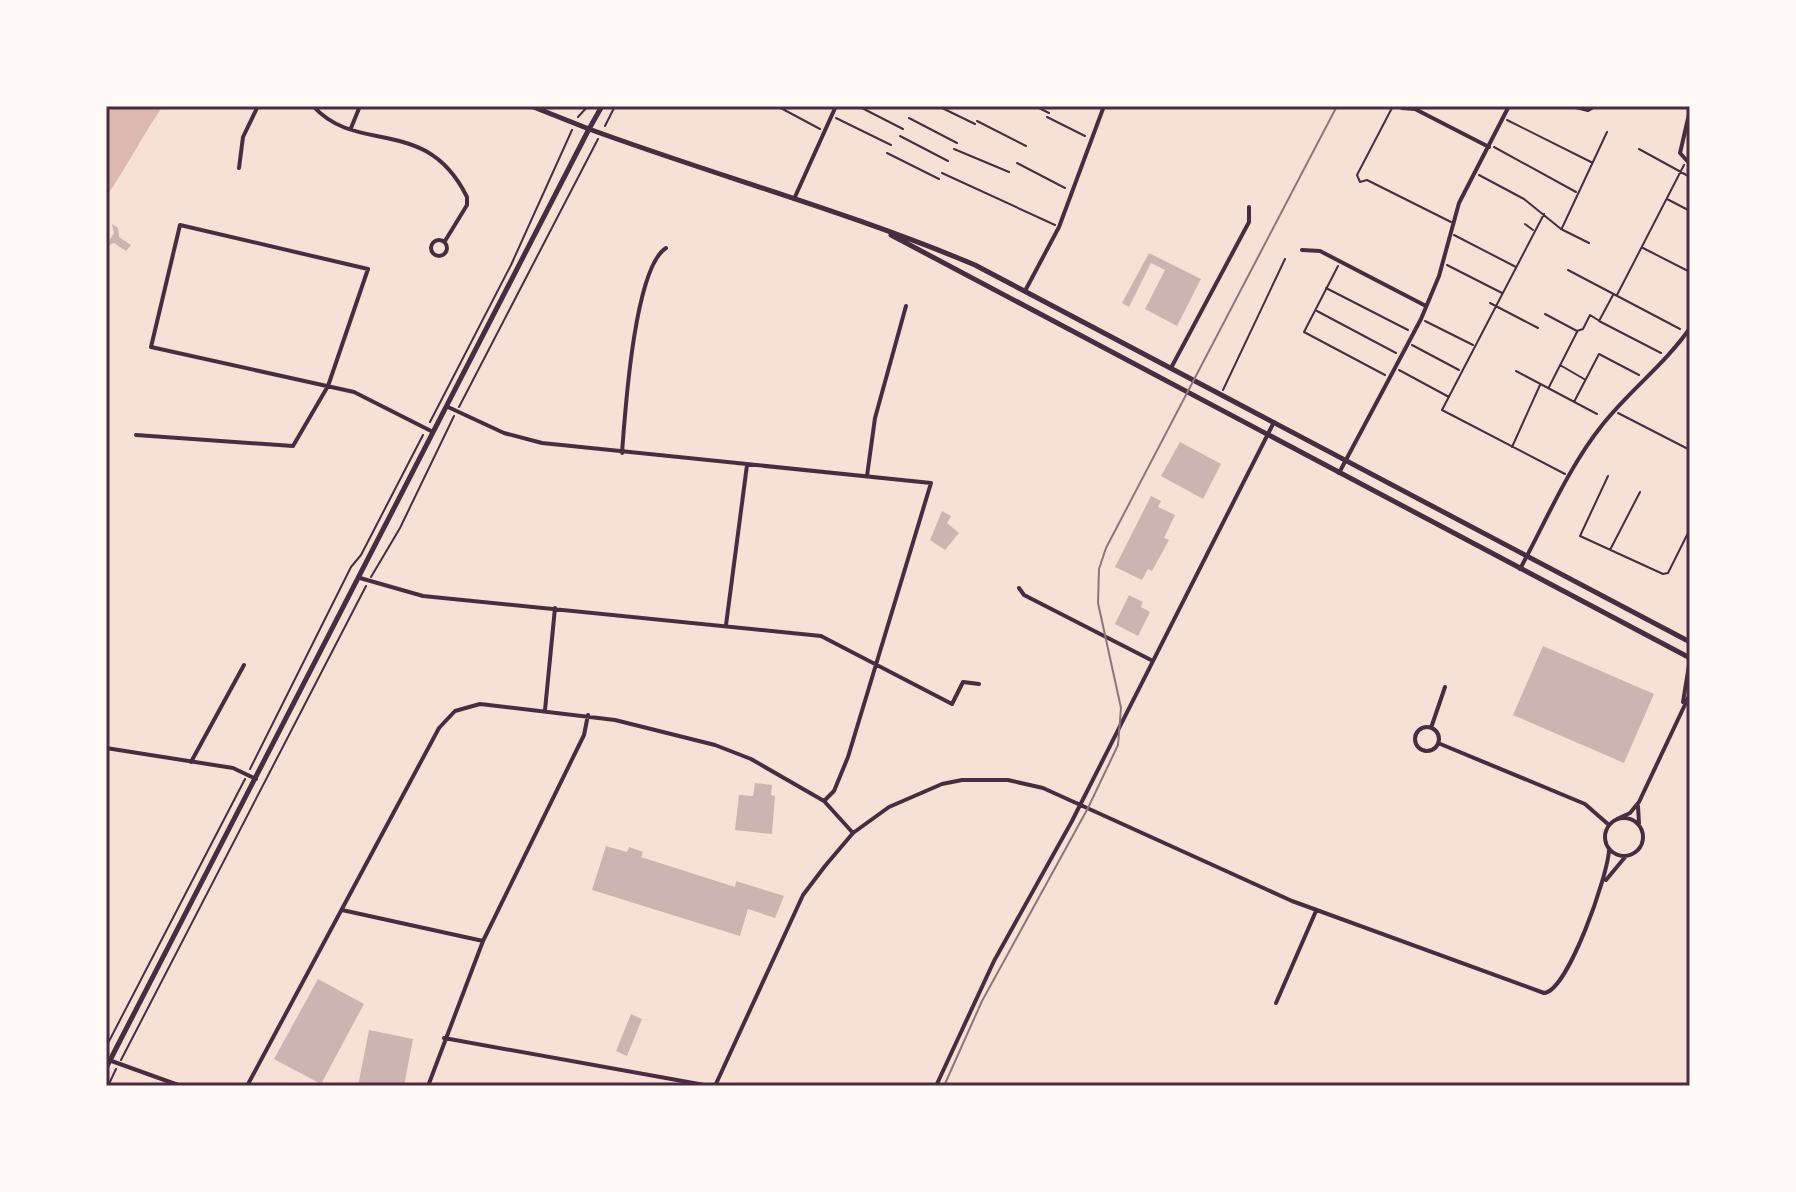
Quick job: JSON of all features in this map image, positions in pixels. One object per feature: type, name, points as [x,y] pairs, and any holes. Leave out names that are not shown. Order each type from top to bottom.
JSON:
[{"type":"street","points":[[239,168],[243,137],[258,106]]},
{"type":"street","points":[[313,106],[332,122],[420,146],[449,171],[466,194],[467,205],[445,241],[441,255],[432,255],[435,241],[445,241]]},
{"type":"street","points":[[351,128],[360,106]]},
{"type":"street","points":[[531,106],[938,250],[1025,291],[1690,642]]},
{"type":"street","points":[[106,1068],[602,106]]},
{"type":"street","points":[[794,200],[836,106]]},
{"type":"street","points":[[1025,291],[1059,227],[1104,106]]},
{"type":"street","points":[[1339,473],[1421,319],[1442,263],[1452,223],[1509,106]]},
{"type":"street","points":[[1572,106],[1580,110],[1595,106]]},
{"type":"street","points":[[1402,108],[1415,109],[1489,146]]},
{"type":"street","points":[[1688,163],[1680,153],[1680,143],[1690,110]]},
{"type":"street","points":[[1171,368],[1249,222],[1249,207]]},
{"type":"street","points":[[136,435],[293,446],[328,386],[368,269],[180,225],[151,347],[328,386],[354,392],[435,433]]},
{"type":"street","points":[[444,1038],[712,1086],[803,895],[853,833],[889,807],[942,784],[962,780],[1027,783],[1316,911],[1549,993],[1559,985],[1604,882],[1609,850],[1605,837],[1609,825],[1630,813],[1639,802],[1682,704],[1690,658],[872,226]]},
{"type":"street","points":[[622,453],[635,327],[659,252],[666,248]]},
{"type":"street","points":[[1302,250],[1320,251],[1426,306]]},
{"type":"street","points":[[867,476],[875,418],[906,306]]},
{"type":"street","points":[[1520,569],[1589,441],[1614,410],[1665,361],[1689,330]]},
{"type":"street","points":[[448,407],[504,433],[529,440],[622,453],[931,483],[839,783],[824,801]]},
{"type":"street","points":[[936,1086],[994,961],[1080,805],[1274,422]]},
{"type":"street","points":[[726,626],[747,465]]},
{"type":"street","points":[[360,578],[423,596],[821,636],[952,704],[963,682],[979,684]]},
{"type":"street","points":[[1019,588],[1024,595],[1151,660]]},
{"type":"street","points":[[545,710],[555,608]]},
{"type":"street","points":[[191,762],[244,665]]},
{"type":"street","points":[[1431,728],[1445,687]]},
{"type":"street","points":[[1682,704],[1690,694]]},
{"type":"street","points":[[247,1086],[446,719],[465,707],[480,704],[588,715],[715,745],[751,759],[824,801],[853,833]]},
{"type":"street","points":[[428,1086],[483,941],[584,735],[588,715]]},
{"type":"street","points":[[1431,728],[1417,733],[1417,744],[1426,751],[1438,743]]},
{"type":"street","points":[[1431,728],[1437,732],[1438,743]]},
{"type":"street","points":[[1438,743],[1585,804],[1609,825]]},
{"type":"street","points":[[106,748],[233,768],[256,779]]},
{"type":"street","points":[[1604,882],[1626,856],[1640,847],[1643,839],[1639,802]]},
{"type":"street","points":[[1617,819],[1630,819],[1640,827]]},
{"type":"street","points":[[1609,850],[1626,856]]},
{"type":"street","points":[[342,910],[483,941]]},
{"type":"street","points":[[1276,1003],[1316,911]]},
{"type":"street","points":[[108,1059],[181,1086]]},
{"type":"lane","points":[[1393,106],[1357,175],[1360,182],[1367,180],[1452,223]]},
{"type":"path","points":[[581,112],[588,106]]},
{"type":"path","points":[[609,118],[615,106]]},
{"type":"path","points":[[777,106],[824,131]]},
{"type":"path","points":[[858,106],[903,129]]},
{"type":"path","points":[[938,106],[1026,146]]},
{"type":"path","points":[[1035,106],[1086,137]]},
{"type":"path","points":[[831,115],[891,145]]},
{"type":"path","points":[[909,118],[957,143]]},
{"type":"path","points":[[1503,118],[1592,162]]},
{"type":"path","points":[[1561,229],[1607,132]]},
{"type":"path","points":[[900,136],[948,161]]},
{"type":"path","points":[[106,1047],[351,567],[366,545],[511,265],[568,138]]},
{"type":"path","points":[[1489,146],[1578,193]]},
{"type":"path","points":[[954,149],[1009,172]]},
{"type":"path","points":[[1639,149],[1690,177]]},
{"type":"path","points":[[108,1086],[386,547],[400,528],[592,151]]},
{"type":"path","points":[[887,153],[939,179]]},
{"type":"path","points":[[1017,163],[1073,192]]},
{"type":"path","points":[[1599,321],[1688,163]]},
{"type":"path","points":[[942,173],[1059,227]]},
{"type":"path","points":[[1474,173],[1524,199],[1561,229],[1589,243]]},
{"type":"path","points":[[1667,199],[1690,211]]},
{"type":"path","points":[[1544,214],[1442,410],[1570,477]]},
{"type":"path","points":[[1525,224],[1535,231]]},
{"type":"path","points":[[1450,233],[1516,267]]},
{"type":"path","points":[[1642,248],[1690,272]]},
{"type":"path","points":[[1221,395],[1285,259]]},
{"type":"path","points":[[1340,261],[1304,332],[1389,377]]},
{"type":"path","points":[[1442,263],[1502,293]]},
{"type":"path","points":[[1568,270],[1689,330]]},
{"type":"path","points":[[1326,288],[1413,333]]},
{"type":"path","points":[[1490,303],[1538,328]]},
{"type":"path","points":[[1314,310],[1401,355]]},
{"type":"path","points":[[1545,314],[1577,331]]},
{"type":"path","points":[[1548,388],[1577,331],[1583,329],[1590,315],[1661,353]]},
{"type":"path","points":[[1421,319],[1475,346]]},
{"type":"path","points":[[1408,343],[1462,372]]},
{"type":"path","points":[[1574,402],[1599,354],[1639,375]]},
{"type":"path","points":[[1560,365],[1586,379]]},
{"type":"path","points":[[1394,367],[1449,397]]},
{"type":"path","points":[[1516,371],[1597,414]]},
{"type":"path","points":[[1512,447],[1541,384]]},
{"type":"path","points":[[1614,410],[1690,450]]},
{"type":"path","points":[[1608,476],[1580,536],[1663,574],[1668,573],[1690,529]]},
{"type":"path","points":[[1609,551],[1640,492]]},
{"type":"shaded area","points":[[106,106],[163,106],[106,197]]},
{"type":"building","points":[[112,224],[118,228],[119,237],[131,245],[126,251],[114,243],[106,246],[114,233]]},
{"type":"building","points":[[1149,253],[1201,279],[1177,326],[1145,309],[1165,270],[1151,263],[1129,307],[1122,303]]},
{"type":"building","points":[[1180,442],[1221,464],[1203,499],[1161,476]]},
{"type":"building","points":[[1151,496],[1161,501],[1158,507],[1175,515],[1164,538],[1169,540],[1152,571],[1148,569],[1142,580],[1115,567]]},
{"type":"building","points":[[942,511],[951,516],[947,523],[959,533],[945,550],[930,540]]},
{"type":"building","points":[[1129,595],[1143,602],[1141,607],[1150,612],[1138,636],[1115,624]]},
{"type":"building","points":[[1543,646],[1654,694],[1624,763],[1513,715]]},
{"type":"building","points":[[755,783],[772,785],[771,795],[775,796],[772,834],[735,830],[739,795],[753,796]]},
{"type":"building","points":[[606,846],[627,852],[629,847],[643,852],[641,857],[735,887],[736,881],[784,896],[775,918],[748,909],[740,936],[592,890]]},
{"type":"building","points":[[318,979],[364,1004],[321,1084],[274,1059]]},
{"type":"building","points":[[631,1014],[642,1019],[627,1056],[616,1051]]},
{"type":"building","points":[[369,1030],[413,1039],[404,1086],[358,1086]]},
{"type":"tram line","points":[[944,1086],[982,1001],[1088,808],[1118,745],[1121,708],[1098,603],[1099,569],[1106,548],[1337,106]]}]
